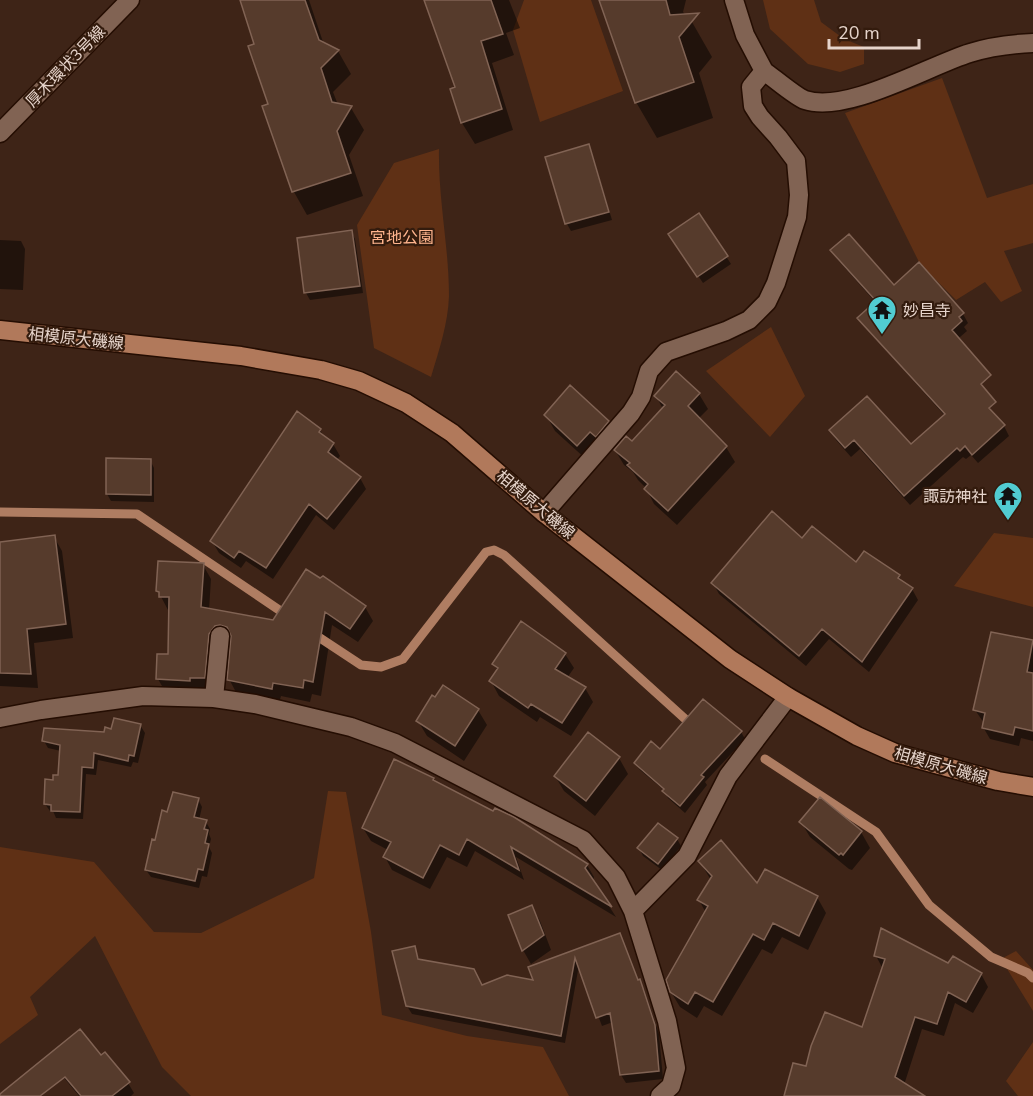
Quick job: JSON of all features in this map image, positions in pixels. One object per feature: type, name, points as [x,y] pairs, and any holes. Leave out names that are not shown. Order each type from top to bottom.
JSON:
[{"type":"main road","name":"相模原大磯線","points":[[0,330],[241,356],[321,370],[359,381],[406,403],[452,433],[544,513],[730,659],[788,697],[857,736],[895,753],[998,782],[1033,788]]},
{"type":"street","name":"厚木環状3号線","points":[[0,133],[129,0]]},
{"type":"street","points":[[734,0],[745,35],[764,71],[804,100],[830,104],[864,94],[969,53],[1001,44],[1033,43]]},
{"type":"street","points":[[544,513],[631,413],[641,397],[649,371],[666,352],[726,331],[749,320],[767,302],[776,283],[797,217],[800,195],[796,161],[753,106],[751,87],[764,71]]},
{"type":"street","points":[[214,698],[220,636]]},
{"type":"street","points":[[0,718],[143,696],[214,698],[255,704],[351,727],[395,743],[584,840],[616,877],[633,911],[667,1022],[676,1068],[671,1086],[660,1096]]},
{"type":"street","points":[[633,911],[687,855],[728,776],[788,697]]},
{"type":"green space","points":[[524,0],[591,0],[623,91],[540,122],[513,30]]},
{"type":"green space","points":[[763,0],[814,0],[821,22],[844,39],[864,47],[864,64],[840,72],[808,64],[770,29]]},
{"type":"green space","points":[[942,78],[987,198],[1033,184],[1033,243],[1004,251],[1022,291],[1001,302],[985,282],[956,300],[920,264],[845,113]]},
{"type":"green space","name":"宮地公園","points":[[439,149],[449,296],[445,327],[431,377],[374,348],[357,225],[394,163]]},
{"type":"green space","points":[[771,327],[805,396],[770,437],[706,371]]},
{"type":"green space","points":[[994,533],[1033,538],[1033,607],[954,586]]},
{"type":"green space","points":[[328,791],[346,792],[371,932],[382,1015],[467,1036],[543,1047],[569,1096],[191,1096],[162,1067],[95,936],[30,997],[38,1015],[0,1044],[0,847],[94,862],[154,932],[201,933],[314,878]]},
{"type":"green space","points":[[1016,951],[1033,970],[1033,1011],[1001,959]]},
{"type":"green space","points":[[1033,1042],[1033,1096],[1018,1096],[1006,1081]]},
{"type":"building","points":[[240,0],[305,0],[319,40],[339,50],[321,68],[332,102],[352,106],[337,131],[351,173],[292,192],[262,106],[268,104],[248,46],[254,44]]},
{"type":"building","points":[[424,0],[491,0],[503,34],[481,41],[502,109],[461,123],[450,89],[455,87]]},
{"type":"building","points":[[599,0],[666,0],[670,15],[699,13],[679,37],[694,82],[635,103]]},
{"type":"building","points":[[589,144],[609,212],[565,224],[545,157]]},
{"type":"building","points":[[699,213],[728,256],[697,277],[668,234]]},
{"type":"building","points":[[352,230],[360,286],[304,293],[297,238]]},
{"type":"building","points":[[849,234],[894,285],[919,262],[964,313],[959,317],[962,321],[952,330],[991,375],[981,384],[996,402],[989,408],[1005,425],[972,455],[965,446],[960,451],[957,448],[904,496],[854,440],[845,448],[829,430],[867,396],[911,444],[945,414],[857,318],[876,301],[830,250]]},
{"type":"building","points":[[676,371],[700,393],[688,406],[727,446],[668,511],[644,489],[648,484],[627,465],[630,463],[614,450],[626,436],[632,441],[665,405],[654,396]]},
{"type":"building","points":[[570,385],[609,421],[596,437],[590,432],[577,446],[544,415]]},
{"type":"building","points":[[297,411],[321,429],[319,432],[334,443],[328,452],[361,477],[327,519],[309,504],[266,568],[239,551],[234,558],[210,541]]},
{"type":"building","points":[[106,458],[151,459],[151,495],[106,494]]},
{"type":"building","points":[[772,511],[802,538],[812,526],[856,562],[864,551],[900,575],[898,578],[913,588],[862,662],[822,629],[799,656],[711,583]]},
{"type":"building","points":[[55,535],[66,624],[27,629],[31,674],[0,673],[0,542]]},
{"type":"building","points":[[158,561],[204,563],[201,607],[273,620],[306,569],[320,578],[323,576],[366,606],[350,629],[325,612],[313,682],[304,680],[303,688],[273,683],[272,689],[227,680],[231,636],[227,627],[220,625],[215,626],[209,634],[205,678],[190,678],[190,681],[156,679],[157,654],[168,654],[169,597],[159,597],[159,592],[156,591]]},
{"type":"building","points":[[521,621],[566,653],[555,669],[586,687],[562,723],[531,704],[528,708],[489,681],[498,668],[492,664]]},
{"type":"building","points":[[991,632],[1033,640],[1027,672],[1033,673],[1033,731],[1015,727],[1013,735],[982,728],[985,713],[973,710]]},
{"type":"building","points":[[443,685],[479,709],[455,746],[416,721],[432,695],[435,697]]},
{"type":"building","points":[[703,699],[742,731],[701,775],[704,777],[680,806],[634,763],[651,741],[660,749]]},
{"type":"building","points":[[114,718],[141,724],[134,756],[129,755],[128,761],[94,753],[93,768],[82,767],[80,812],[51,811],[51,805],[44,804],[45,779],[53,780],[53,775],[58,775],[60,745],[42,741],[44,728],[104,732],[105,727],[111,729]]},
{"type":"building","points":[[588,732],[620,757],[586,801],[554,776]]},
{"type":"building","points":[[394,759],[493,811],[495,808],[514,817],[588,864],[585,868],[612,907],[511,847],[519,870],[467,839],[459,855],[440,845],[423,878],[383,857],[391,842],[362,828]]},
{"type":"building","points":[[173,792],[199,798],[194,817],[207,820],[204,829],[208,830],[205,843],[209,844],[203,870],[198,869],[195,881],[145,870],[162,810],[167,812]]},
{"type":"building","points":[[820,797],[862,831],[843,855],[841,853],[839,855],[799,822]]},
{"type":"building","points":[[658,823],[678,838],[658,864],[637,848]]},
{"type":"building","points":[[721,840],[757,883],[765,869],[818,896],[799,936],[773,923],[764,940],[753,934],[713,1002],[695,992],[688,1004],[670,992],[666,980],[708,906],[697,900],[712,876],[698,861]]},
{"type":"building","points":[[532,905],[544,935],[522,951],[508,915]]},
{"type":"building","points":[[881,928],[948,963],[953,956],[982,973],[966,1002],[948,992],[937,1024],[915,1017],[895,1077],[925,1096],[784,1096],[793,1063],[806,1066],[811,1046],[825,1012],[862,1027],[885,959],[874,956]]},
{"type":"building","points":[[620,933],[638,980],[640,979],[655,1025],[659,1071],[620,1075],[610,1013],[596,1018],[575,958],[561,1036],[406,1006],[392,951],[415,946],[418,959],[474,969],[482,985],[507,975],[533,980],[528,967]]},
{"type":"building","points":[[80,1029],[101,1055],[105,1052],[130,1082],[112,1096],[81,1096],[65,1077],[40,1096],[0,1096],[0,1094]]},
{"type":"waterway","points":[[0,512],[137,514],[288,616]]},
{"type":"waterway","points":[[311,632],[361,665],[381,667],[403,659],[486,552],[494,550],[504,555],[694,727]]},
{"type":"waterway","points":[[765,759],[876,832],[929,905],[991,957],[1028,973],[1033,978]]},
{"type":"place","name":"妙昌寺","points":[[882,336]]},
{"type":"place","name":"諏訪神社","points":[[1008,522]]}]
